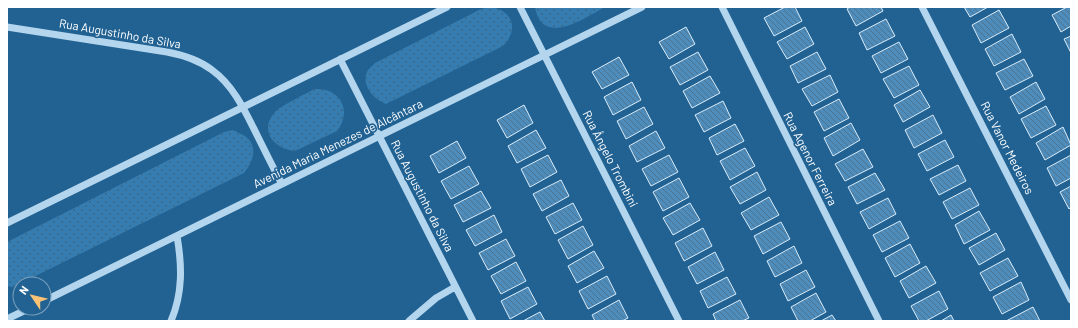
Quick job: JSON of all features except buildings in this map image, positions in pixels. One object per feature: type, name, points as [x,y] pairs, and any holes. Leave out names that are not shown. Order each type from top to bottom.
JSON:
[{"type":"street","points":[[7,223],[447,7]]},
{"type":"street","name":"Rua Ângelo Trombini","points":[[520,7],[679,321]]},
{"type":"street","name":"Avenida Maria Menezes de Alcântara","points":[[52,297],[642,7]]},
{"type":"street","name":"Rua Agenor Ferreira","points":[[722,7],[879,321]]},
{"type":"street","name":"Rua Vanor Medeiros","points":[[922,7],[1071,300]]},
{"type":"street","name":"Rua Augustinho da Silva","points":[[7,27],[167,52],[183,55],[198,61],[225,80],[235,93],[282,184]]},
{"type":"street","name":"Rua Augustinho da Silva","points":[[340,59],[473,321]]},
{"type":"street","points":[[171,321],[179,293],[181,274],[180,255],[176,236]]},
{"type":"street","points":[[409,321],[436,298],[455,287]]},
{"type":"shaded area","points":[[489,7],[503,12],[511,21],[511,33],[503,46],[386,104],[372,95],[367,86],[366,75],[368,70],[375,63],[481,9]]},
{"type":"shaded area","points":[[535,7],[605,7],[576,23],[555,28],[546,26],[539,19]]},
{"type":"shaded area","points":[[314,89],[323,89],[337,96],[344,108],[342,123],[337,131],[295,151],[280,146],[270,137],[268,131],[268,125],[271,118],[276,111]]},
{"type":"shaded area","points":[[233,130],[245,136],[252,144],[252,159],[244,173],[35,276],[12,276],[12,287],[7,286],[7,242],[224,132]]}]
